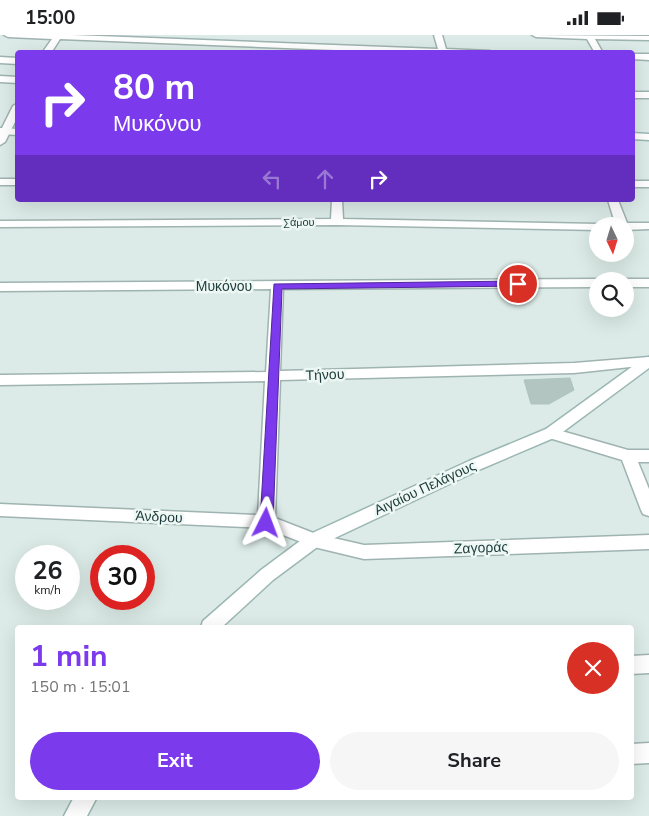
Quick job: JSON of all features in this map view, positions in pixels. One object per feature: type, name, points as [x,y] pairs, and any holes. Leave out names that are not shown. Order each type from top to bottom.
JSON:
[{"type":"street","points":[[8,35],[395,50]]},
{"type":"street","points":[[438,35],[442,50]]},
{"type":"street","points":[[536,35],[649,38]]},
{"type":"street","points":[[48,50],[58,36]]},
{"type":"street","points":[[589,36],[597,50]]},
{"type":"street","points":[[635,56],[649,57]]},
{"type":"street","points":[[0,60],[15,61]]},
{"type":"street","points":[[0,79],[15,79]]},
{"type":"street","points":[[635,95],[649,95]]},
{"type":"street","points":[[0,142],[2,132],[15,111]]},
{"type":"street","points":[[2,132],[15,132]]},
{"type":"street","points":[[635,136],[649,137]]},
{"type":"street","points":[[0,182],[15,182]]},
{"type":"street","points":[[635,184],[649,184]]},
{"type":"street","points":[[337,202],[337,222]]},
{"type":"street","points":[[613,202],[619,217]]},
{"type":"street","name":"Σάμου","points":[[0,224],[337,222],[589,227]]},
{"type":"street","points":[[634,227],[649,226]]},
{"type":"street","name":"Μυκόνου","points":[[0,287],[589,283]]},
{"type":"street","points":[[634,283],[649,283]]},
{"type":"street","points":[[266,523],[277,286]]},
{"type":"street","name":"Τήνου","points":[[0,380],[274,377],[574,368],[649,361]]},
{"type":"street","name":"Αιγαίου Πελάγους","points":[[212,625],[267,575],[314,540],[475,465],[551,433],[649,361]]},
{"type":"street","points":[[551,433],[628,456],[649,456]]},
{"type":"street","points":[[628,456],[649,511]]},
{"type":"street","name":"Άνδρου","points":[[0,510],[266,523],[314,540]]},
{"type":"street","name":"Ζαγοράς","points":[[314,540],[364,552],[649,542]]},
{"type":"street","points":[[634,665],[649,665]]},
{"type":"street","points":[[634,754],[649,753]]},
{"type":"street","points":[[74,816],[84,800]]},
{"type":"building","points":[[570,378],[574,390],[549,404],[531,404],[524,380]]},
{"type":"route","points":[[266,523],[277,286],[518,284]]}]
